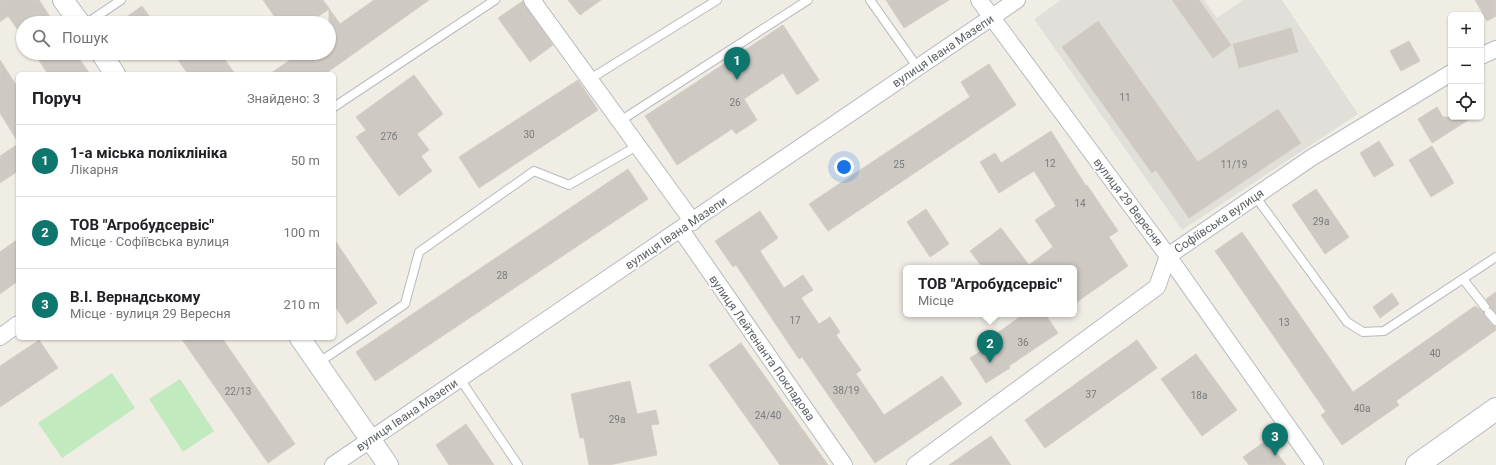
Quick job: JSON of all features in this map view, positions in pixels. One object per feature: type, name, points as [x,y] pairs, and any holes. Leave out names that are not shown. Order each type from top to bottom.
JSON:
[{"type":"main road","points":[[1417,465],[1496,408]]},
{"type":"street","points":[[64,0],[75,16]]},
{"type":"street","name":"вулиця Лейтенанта Покладова","points":[[532,0],[637,146],[687,226],[844,465]]},
{"type":"street","name":"вулиця 29 Вересня","points":[[979,0],[1168,256],[1315,465]]},
{"type":"street","name":"вулиця Івана Мазепи","points":[[333,465],[687,226],[1017,0]]},
{"type":"street","points":[[1484,54],[1496,48]]},
{"type":"street","points":[[105,60],[114,72]]},
{"type":"street","name":"Софіївська вулиця","points":[[915,465],[1157,286],[1168,256],[1311,158],[1448,75]]},
{"type":"street","points":[[0,337],[16,325]]},
{"type":"street","points":[[301,340],[388,465]]},
{"type":"lane","points":[[97,16],[121,0]]},
{"type":"lane","points":[[336,106],[495,0]]},
{"type":"lane","points":[[590,80],[716,0]]},
{"type":"lane","points":[[620,121],[808,0]]},
{"type":"lane","points":[[870,0],[918,68]]},
{"type":"lane","points":[[318,363],[405,304],[419,252],[534,172],[569,184],[637,146]]},
{"type":"lane","points":[[1255,196],[1347,322],[1363,332],[1384,331],[1496,257]]},
{"type":"lane","points":[[1463,279],[1496,321]]},
{"type":"lane","points":[[460,379],[518,465]]},
{"type":"shaded area","points":[[1061,0],[1204,0],[1217,18],[1243,0],[1282,0],[1358,114],[1182,230],[1034,19]]},
{"type":"green space","points":[[112,373],[135,408],[62,458],[38,423]]},
{"type":"green space","points":[[180,379],[214,431],[183,452],[149,399]]},
{"type":"building","points":[[0,0],[39,0],[49,16],[16,16],[16,27],[8,16],[0,22]]},
{"type":"building","points":[[263,0],[323,0],[334,16],[329,16],[329,9],[319,16],[274,16]]},
{"type":"building","points":[[374,0],[429,0],[328,72],[273,72],[290,60],[336,60],[336,18],[340,24]]},
{"type":"building","points":[[568,0],[601,0],[580,15]]},
{"type":"building","points":[[886,0],[949,0],[904,28]]},
{"type":"building","points":[[1172,0],[1199,0],[1231,45],[1213,58]]},
{"type":"building","points":[[1475,0],[1496,0],[1496,16],[1487,21],[1484,12],[1482,12]]},
{"type":"building","points":[[523,1],[553,45],[530,62],[498,18]]},
{"type":"building","points":[[142,6],[149,16],[128,16]]},
{"type":"building","points":[[1098,21],[1198,162],[1278,109],[1301,143],[1189,218],[1156,170],[1152,173],[1062,47]]},
{"type":"building","points":[[783,25],[819,80],[797,95],[783,73],[744,99],[757,120],[736,134],[732,129],[677,165],[645,116]]},
{"type":"building","points":[[1291,28],[1298,52],[1239,68],[1233,44]]},
{"type":"building","points":[[1409,41],[1420,61],[1401,71],[1390,51]]},
{"type":"building","points":[[0,60],[16,85],[16,139],[0,113]]},
{"type":"building","points":[[39,60],[80,60],[89,72],[47,72]]},
{"type":"building","points":[[178,60],[225,60],[234,72],[187,72]]},
{"type":"building","points":[[989,64],[1016,105],[828,231],[809,204],[970,97],[961,82]]},
{"type":"building","points":[[414,75],[443,114],[417,134],[429,150],[421,156],[432,171],[399,196],[356,137],[366,130],[356,117]]},
{"type":"building","points":[[578,80],[598,110],[479,188],[459,157]]},
{"type":"building","points":[[1437,107],[1443,117],[1448,117],[1448,120],[1468,120],[1432,143],[1418,119]]},
{"type":"building","points":[[1051,131],[1086,186],[1087,185],[1118,231],[1109,237],[1128,266],[1077,302],[1077,265],[1029,265],[1053,247],[1035,220],[1056,206],[1034,171],[999,193],[980,162],[995,153],[1001,163]]},
{"type":"building","points":[[1379,141],[1394,165],[1374,177],[1360,153]]},
{"type":"building","points":[[16,145],[16,172],[0,183],[0,156]]},
{"type":"building","points":[[1432,146],[1454,183],[1431,197],[1409,160]]},
{"type":"building","points":[[628,169],[648,199],[375,381],[356,352]]},
{"type":"building","points":[[1316,189],[1349,237],[1325,254],[1292,205]]},
{"type":"building","points":[[926,209],[949,244],[930,257],[907,222]]},
{"type":"building","points":[[760,211],[778,238],[760,251],[784,288],[803,275],[813,290],[801,298],[819,324],[830,317],[840,332],[836,335],[861,370],[856,374],[884,415],[942,376],[962,404],[875,463],[802,357],[799,359],[736,265],[733,267],[715,241]]},
{"type":"building","points":[[1001,228],[1029,265],[981,265],[970,251]]},
{"type":"building","points":[[1242,232],[1353,392],[1475,306],[1484,312],[1485,316],[1492,325],[1496,326],[1496,330],[1396,401],[1399,405],[1342,445],[1321,415],[1326,412],[1215,251]]},
{"type":"building","points":[[16,240],[16,282],[0,294],[0,252]]},
{"type":"building","points":[[336,242],[377,303],[347,324],[336,308]]},
{"type":"building","points":[[1496,292],[1496,313],[1490,308],[1486,299]]},
{"type":"building","points":[[1392,293],[1399,304],[1380,318],[1373,307]]},
{"type":"building","points":[[1020,317],[1047,317],[1058,333],[1009,366],[1010,368],[986,383],[970,358],[1000,339],[996,334]]},
{"type":"building","points":[[39,340],[58,368],[0,407],[0,366]]},
{"type":"building","points":[[182,340],[223,340],[295,444],[268,463]]},
{"type":"building","points":[[1137,340],[1157,368],[1045,448],[1025,420]]},
{"type":"building","points":[[741,343],[828,465],[780,465],[709,365]]},
{"type":"building","points":[[1196,354],[1237,410],[1202,436],[1161,379]]},
{"type":"building","points":[[630,381],[637,414],[656,410],[659,424],[651,425],[657,455],[609,465],[589,465],[584,438],[580,438],[571,394]]},
{"type":"building","points":[[466,424],[494,465],[449,465],[436,445]]},
{"type":"building","points":[[991,436],[1011,465],[949,465]]},
{"type":"building","points":[[1267,440],[1286,465],[1249,465],[1243,457]]},
{"type":"place","name":"1-а міська поліклініка","points":[[737,80]]},
{"type":"place","name":"ТОВ \"Агробудсервіс\"","points":[[990,363]]},
{"type":"place","name":"В.І. Вернадському","points":[[1275,456]]}]
